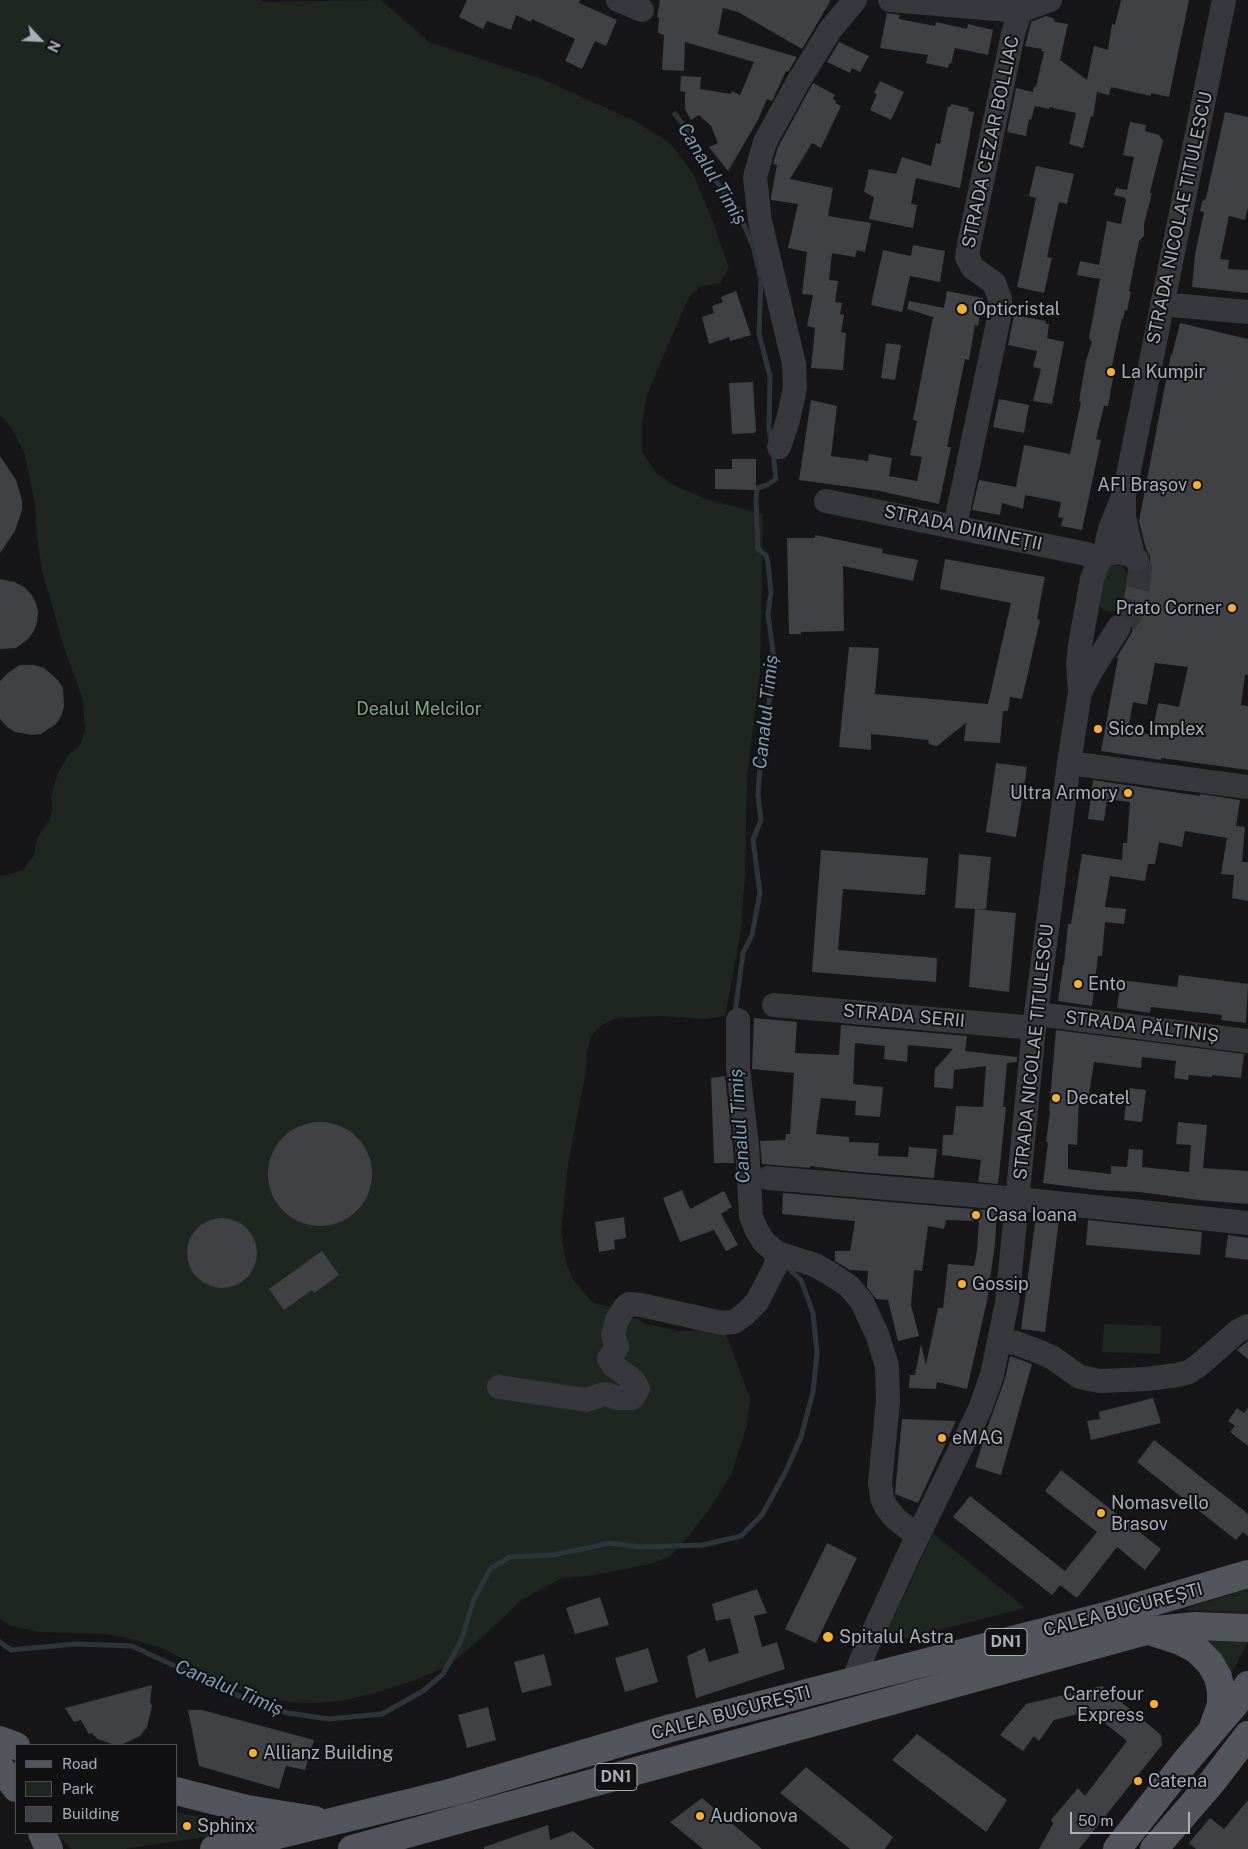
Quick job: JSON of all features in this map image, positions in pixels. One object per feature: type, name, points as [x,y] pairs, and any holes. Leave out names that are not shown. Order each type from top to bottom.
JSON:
[{"type":"main road","name":"CALEA BUCUREȘTI","points":[[214,1849],[250,1842],[453,1792],[672,1728],[1109,1615],[1248,1574]]},
{"type":"main road","name":"CALEA BUCUREȘTI","points":[[352,1849],[385,1845],[1146,1631],[1195,1626],[1248,1628]]},
{"type":"main road","points":[[1146,1631],[1180,1640],[1197,1650],[1210,1662],[1218,1677],[1221,1691],[1221,1705],[1212,1729]]},
{"type":"main road","points":[[1117,1849],[1212,1729],[1235,1704],[1248,1685]]},
{"type":"main road","points":[[1154,1849],[1212,1782],[1248,1735]]},
{"type":"main road","points":[[0,1740],[15,1746]]},
{"type":"main road","points":[[0,1767],[15,1787]]},
{"type":"main road","points":[[178,1791],[278,1815],[329,1821]]},
{"type":"main road","points":[[42,1834],[49,1849]]},
{"type":"street","points":[[618,0],[643,12]]},
{"type":"street","points":[[779,447],[788,420],[795,388],[794,364],[760,221],[755,176],[765,142],[798,82],[830,30],[855,0]]},
{"type":"street","points":[[890,0],[1020,11],[1050,0]]},
{"type":"street","name":"STRADA NICOLAE TITULESCU","points":[[1101,558],[1120,552],[1135,558],[1124,517],[1124,495],[1224,0]]},
{"type":"street","name":"STRADA CEZAR BOLLIAC","points":[[955,526],[1000,313],[1000,299],[994,283],[973,268],[968,256],[969,244],[1013,34],[1020,11]]},
{"type":"street","points":[[1162,304],[1248,312]]},
{"type":"street","name":"STRADA NICOLAE TITULESCU","points":[[853,1681],[918,1536],[980,1409],[992,1376],[1001,1341],[1007,1304],[1036,1021],[1080,692],[1078,664],[1092,579],[1101,558],[1112,520],[1124,495]]},
{"type":"street","name":"STRADA DIMINEȚII","points":[[826,501],[955,526],[1101,558]]},
{"type":"street","name":"STRADA NICOLAE TITULESCU","points":[[1080,692],[1093,668],[1122,624],[1102,626],[1090,614],[1088,603]]},
{"type":"street","points":[[1069,763],[1248,787]]},
{"type":"street","name":"STRADA SERII","points":[[774,1005],[1036,1021]]},
{"type":"street","points":[[738,1020],[738,1068],[747,1146],[751,1216],[764,1242],[777,1253],[815,1265],[829,1273],[849,1286],[862,1302],[877,1334],[887,1366],[888,1401],[880,1483],[882,1498],[886,1507],[896,1519],[918,1536]]},
{"type":"street","name":"STRADA PĂLTINIȘ","points":[[1036,1021],[1248,1041]]},
{"type":"street","points":[[768,1178],[1018,1199],[1248,1223]]},
{"type":"street","points":[[499,1387],[586,1400],[605,1394],[618,1398],[632,1398],[638,1389],[634,1381],[614,1366],[609,1359],[617,1347],[613,1335],[617,1320],[625,1307],[629,1304],[641,1305],[722,1323],[734,1322],[757,1302],[776,1265],[777,1253]]},
{"type":"street","points":[[1001,1341],[1016,1343],[1040,1352],[1053,1358],[1080,1377],[1100,1381],[1147,1379],[1189,1372],[1238,1331],[1248,1326]]},
{"type":"green space","name":"Dealul Melcilor","points":[[0,0],[260,0],[265,2],[381,0],[429,42],[542,79],[635,121],[670,143],[693,174],[713,222],[729,268],[720,283],[701,286],[689,297],[646,398],[642,426],[642,451],[655,472],[675,486],[709,500],[763,514],[760,672],[747,777],[745,875],[741,931],[725,1016],[703,1019],[661,1016],[617,1018],[602,1025],[591,1036],[568,1165],[561,1231],[566,1263],[573,1279],[593,1303],[611,1307],[647,1324],[680,1331],[707,1330],[723,1326],[750,1398],[747,1425],[731,1475],[711,1507],[687,1538],[669,1557],[647,1565],[588,1576],[562,1578],[520,1601],[449,1666],[415,1680],[372,1694],[341,1701],[289,1702],[256,1695],[222,1684],[165,1649],[107,1634],[40,1632],[11,1626],[0,1619],[0,876],[23,870],[34,855],[37,839],[50,819],[52,810],[51,797],[57,775],[69,754],[79,747],[85,731],[83,702],[66,654],[42,571],[35,504],[25,455],[11,427],[0,415]]},
{"type":"green space","points":[[1118,565],[1123,567],[1128,581],[1123,604],[1117,610],[1111,612],[1104,610],[1099,605],[1101,579],[1106,570],[1111,566]]},
{"type":"green space","points":[[1104,1324],[1161,1326],[1160,1354],[1102,1352]]},
{"type":"green space","points":[[933,1533],[1025,1608],[881,1645]]},
{"type":"green space","points":[[1248,1589],[1248,1613],[1184,1610],[1193,1606]]},
{"type":"green space","points":[[1197,1635],[1248,1642],[1227,1682]]},
{"type":"green space","points":[[178,1812],[221,1822],[223,1834],[125,1849],[72,1849],[56,1834],[178,1834]]},
{"type":"building","points":[[467,0],[580,0],[579,3],[617,20],[606,46],[595,41],[582,69],[565,61],[575,39],[532,19],[531,22],[516,15],[511,30],[487,21],[483,29],[459,17]]},
{"type":"building","points":[[660,0],[831,0],[802,49],[738,12],[723,8],[718,34],[797,57],[788,72],[786,71],[772,101],[767,99],[758,120],[728,171],[709,147],[718,143],[711,126],[699,115],[691,120],[685,109],[685,92],[680,91],[681,76],[701,77],[700,89],[731,94],[732,91],[740,95],[754,62],[685,42],[684,71],[662,70],[664,35],[658,33],[659,18],[657,17]]},
{"type":"building","points":[[1121,0],[1189,0],[1169,97],[1151,93],[1151,96],[1111,87],[1109,95],[1097,92],[1093,117],[1091,116],[1083,148],[1069,144],[1076,113],[1049,107],[1049,109],[1035,106],[1031,120],[1029,119],[1026,136],[1007,132],[1016,88],[1033,92],[1034,86],[1036,87],[1044,52],[1041,51],[1042,49],[1025,46],[1031,22],[1046,16],[1053,18],[1055,22],[1068,24],[1060,60],[1087,80],[1094,46],[1108,50],[1112,24],[1115,25]]},
{"type":"building","points":[[887,13],[900,15],[899,19],[935,26],[936,22],[967,29],[968,24],[993,30],[988,55],[955,48],[951,64],[949,63],[948,68],[926,63],[928,55],[880,48]]},
{"type":"building","points":[[839,42],[869,56],[860,72],[852,68],[850,73],[827,62]]},
{"type":"building","points":[[880,81],[904,92],[891,120],[870,110],[877,94],[874,93]]},
{"type":"building","points":[[813,83],[835,95],[833,99],[836,101],[835,103],[841,106],[821,148],[812,143],[790,179],[833,188],[828,216],[871,223],[865,252],[857,250],[855,257],[832,253],[829,280],[838,281],[835,302],[842,303],[840,314],[844,315],[841,332],[846,333],[843,370],[811,368],[815,328],[807,326],[813,295],[802,294],[807,252],[788,248],[798,204],[771,200],[777,165],[773,164],[778,147]]},
{"type":"building","points":[[951,104],[969,108],[968,111],[974,112],[960,188],[916,178],[911,204],[917,205],[913,228],[869,219],[874,197],[864,192],[869,169],[896,174],[902,157],[931,166],[936,143],[940,144],[948,106],[951,107]]},
{"type":"building","points":[[1225,112],[1248,117],[1248,207],[1245,220],[1229,216],[1220,259],[1229,260],[1228,269],[1248,270],[1248,293],[1192,287],[1195,254],[1204,212],[1200,211],[1202,202],[1206,198]]},
{"type":"building","points":[[1130,122],[1146,125],[1145,131],[1159,135],[1163,141],[1150,193],[1152,193],[1144,224],[1144,236],[1139,241],[1127,311],[1125,310],[1122,318],[1112,366],[1115,367],[1108,406],[1104,406],[1096,439],[1101,440],[1082,530],[1061,526],[1063,518],[1058,517],[1061,502],[1025,495],[1023,509],[1002,503],[1000,515],[972,510],[979,480],[1016,487],[1024,445],[1070,454],[1081,402],[1079,401],[1086,361],[1092,342],[1089,338],[1100,279],[1077,275],[1080,261],[1099,265],[1107,221],[1121,224],[1126,200],[1114,195],[1116,188],[1127,190],[1134,157],[1123,155]]},
{"type":"building","points":[[1036,166],[1074,174],[1067,204],[1059,202],[1047,257],[1052,258],[1044,293],[1017,287],[1036,198],[1029,196]]},
{"type":"building","points":[[913,245],[945,251],[940,282],[910,276],[902,312],[871,305],[883,250],[911,256]]},
{"type":"building","points":[[736,291],[751,335],[730,341],[729,337],[709,344],[702,317],[714,313],[712,306],[723,302],[721,297]]},
{"type":"building","points":[[947,291],[983,298],[978,326],[975,325],[969,360],[965,359],[947,447],[951,447],[939,504],[880,491],[799,480],[811,400],[837,406],[831,456],[868,461],[869,454],[892,458],[889,476],[917,481],[922,457],[910,455],[917,421],[913,420],[933,317],[907,309],[909,301],[944,308]]},
{"type":"building","points":[[1014,315],[1046,321],[1045,324],[1049,324],[1047,338],[1064,342],[1052,404],[1033,401],[1041,369],[1033,367],[1037,351],[1008,345]]},
{"type":"building","name":"AFI Brașov","points":[[1180,323],[1248,339],[1248,675],[1245,675],[1241,705],[1248,706],[1248,770],[1101,751],[1118,658],[1116,658],[1133,628],[1131,620],[1121,614],[1129,571],[1141,573],[1147,569],[1150,563],[1150,556],[1146,549],[1139,521]],"holes":[[[1155,663],[1188,667],[1179,707],[1158,703],[1152,735],[1128,730],[1133,702],[1147,705]]]},
{"type":"building","points":[[886,343],[901,345],[895,380],[881,378]]},
{"type":"building","points":[[753,382],[756,431],[754,433],[732,434],[729,383]]},
{"type":"building","points":[[999,399],[1029,405],[1024,433],[993,427]]},
{"type":"building","points":[[0,456],[16,480],[22,500],[22,510],[15,531],[0,553]]},
{"type":"building","points":[[732,459],[756,459],[756,490],[715,489],[715,469],[732,469]]},
{"type":"building","points":[[815,535],[883,549],[882,553],[918,560],[913,581],[843,566],[844,631],[789,634],[787,538],[815,538]]},
{"type":"building","points":[[945,559],[1045,577],[1037,619],[1040,620],[1022,699],[1010,697],[1008,711],[1003,711],[1000,743],[964,741],[966,723],[937,746],[929,744],[928,740],[871,734],[871,750],[839,747],[849,647],[879,648],[875,694],[988,704],[1011,603],[940,589]]},
{"type":"building","points":[[0,579],[15,582],[24,587],[36,603],[38,612],[34,631],[28,639],[16,648],[0,649]]},
{"type":"building","points":[[20,665],[34,665],[44,668],[58,680],[63,688],[64,707],[61,716],[56,724],[41,734],[32,735],[15,732],[0,719],[0,681]]},
{"type":"building","points":[[996,763],[1027,767],[1016,837],[986,832]]},
{"type":"building","points":[[1093,780],[1240,800],[1236,826],[1245,827],[1242,862],[1248,862],[1248,901],[1232,898],[1234,875],[1221,874],[1227,838],[1185,831],[1182,847],[1159,842],[1155,864],[1148,864],[1145,881],[1110,876],[1105,907],[1126,909],[1124,924],[1105,922],[1102,956],[1098,956],[1092,1006],[1058,1001],[1068,924],[1071,924],[1082,854],[1122,860],[1123,843],[1127,843],[1130,802],[1107,799],[1104,821],[1088,819]]},
{"type":"building","points":[[821,850],[928,858],[925,895],[843,889],[838,950],[937,958],[936,982],[812,972]]},
{"type":"building","points":[[959,854],[991,857],[986,909],[976,909],[1016,913],[1009,992],[969,987],[975,909],[955,908]]},
{"type":"building","points":[[1179,975],[1248,984],[1246,1023],[1221,1020],[1222,1015],[1151,1007],[1150,1013],[1117,1008],[1121,980],[1177,987]]},
{"type":"building","points":[[754,1018],[797,1022],[795,1053],[839,1055],[841,1025],[967,1036],[965,1051],[1017,1057],[1017,1062],[1007,1063],[1003,1107],[1006,1107],[998,1184],[978,1182],[981,1160],[942,1155],[943,1135],[953,1135],[956,1106],[983,1107],[986,1066],[954,1070],[953,1089],[934,1087],[935,1069],[953,1049],[908,1045],[907,1062],[884,1059],[885,1046],[855,1043],[853,1084],[883,1087],[880,1117],[855,1115],[856,1101],[821,1098],[816,1134],[849,1137],[849,1142],[879,1143],[878,1156],[908,1157],[909,1147],[937,1149],[934,1178],[810,1166],[810,1168],[762,1164],[760,1141],[785,1140],[786,1134],[790,1134],[794,1073],[752,1069]]},
{"type":"building","points":[[1056,1030],[1244,1054],[1241,1078],[1189,1075],[1188,1080],[1174,1078],[1176,1061],[1142,1057],[1141,1068],[1094,1062],[1088,1100],[1079,1099],[1077,1145],[1068,1144],[1068,1169],[1111,1174],[1111,1166],[1127,1167],[1129,1149],[1143,1150],[1142,1167],[1189,1172],[1191,1145],[1176,1144],[1178,1122],[1207,1125],[1203,1168],[1248,1171],[1248,1204],[1043,1183],[1048,1142],[1046,1142]]},
{"type":"building","points":[[725,1076],[734,1163],[714,1163],[711,1078]]},
{"type":"building","points":[[1128,1088],[1146,1090],[1142,1122],[1124,1120]]},
{"type":"building","points":[[320,1122],[340,1126],[357,1137],[368,1154],[372,1174],[368,1194],[357,1211],[340,1222],[320,1226],[300,1222],[283,1211],[272,1194],[268,1174],[272,1154],[283,1137],[300,1126]]},
{"type":"building","points":[[682,1190],[690,1209],[724,1191],[732,1207],[721,1214],[738,1245],[726,1251],[714,1230],[680,1242],[663,1198]]},
{"type":"building","points":[[783,1193],[997,1211],[995,1244],[987,1301],[967,1389],[937,1382],[936,1389],[909,1388],[910,1375],[915,1375],[921,1344],[926,1365],[938,1308],[943,1308],[948,1264],[974,1266],[979,1221],[946,1220],[944,1229],[928,1226],[922,1271],[914,1270],[911,1305],[919,1336],[898,1341],[888,1300],[876,1299],[867,1287],[868,1271],[850,1270],[835,1261],[835,1251],[850,1251],[855,1221],[782,1214]]},
{"type":"building","points":[[1036,1216],[1059,1219],[1045,1332],[1021,1329]]},
{"type":"building","points":[[624,1217],[626,1238],[614,1240],[615,1249],[599,1252],[595,1222]]},
{"type":"building","points":[[222,1218],[235,1221],[247,1228],[254,1240],[257,1253],[254,1266],[247,1278],[235,1285],[222,1288],[209,1285],[197,1278],[190,1266],[187,1253],[190,1240],[197,1228],[209,1221]]},
{"type":"building","points":[[1088,1220],[1202,1232],[1200,1255],[1086,1245]]},
{"type":"building","points":[[1228,1235],[1248,1238],[1248,1260],[1225,1257]]},
{"type":"building","points":[[322,1251],[339,1275],[314,1293],[312,1290],[284,1310],[269,1289]]},
{"type":"building","points":[[1248,1341],[1248,1359],[1237,1350]]},
{"type":"building","points":[[1010,1356],[1032,1364],[1001,1475],[975,1467],[1005,1379]]},
{"type":"building","points":[[1153,1398],[1161,1423],[1091,1440],[1087,1421],[1100,1419],[1099,1412]]},
{"type":"building","points":[[1237,1408],[1244,1413],[1248,1408],[1248,1446],[1230,1432],[1235,1426],[1228,1421]]},
{"type":"building","points":[[902,1419],[956,1421],[918,1503],[895,1494]]},
{"type":"building","points":[[1154,1440],[1248,1514],[1248,1536],[1243,1532],[1236,1540],[1137,1462]]},
{"type":"building","points":[[1061,1470],[1161,1549],[1145,1570],[1117,1547],[1077,1598],[1060,1585],[1052,1595],[953,1517],[970,1496],[1065,1571],[1097,1532],[1045,1491]]},
{"type":"building","points":[[827,1543],[857,1558],[816,1643],[785,1629]]},
{"type":"building","points":[[757,1589],[767,1613],[754,1616],[762,1647],[777,1642],[785,1669],[696,1698],[687,1656],[705,1648],[709,1662],[739,1653],[730,1618],[716,1621],[712,1604]]},
{"type":"building","points":[[600,1597],[609,1625],[575,1634],[566,1608]]},
{"type":"building","points":[[648,1648],[658,1682],[625,1692],[615,1658]]},
{"type":"building","points":[[544,1654],[552,1685],[522,1693],[514,1662]]},
{"type":"building","points":[[152,1685],[150,1702],[152,1706],[147,1727],[140,1736],[123,1744],[112,1744],[98,1739],[91,1733],[89,1734],[81,1720],[74,1722],[65,1708]]},
{"type":"building","points":[[1102,1686],[1161,1735],[1162,1745],[1079,1849],[1039,1849],[1053,1824],[1051,1820],[1078,1788],[1085,1796],[1127,1741],[1090,1711],[1054,1720],[1039,1741],[1034,1736],[1023,1751],[1000,1735],[1026,1704]]},
{"type":"building","points":[[488,1707],[496,1740],[467,1748],[458,1715]]},
{"type":"building","name":"Allianz Building","points":[[188,1710],[202,1710],[314,1740],[305,1770],[286,1766],[279,1789],[199,1766]]},
{"type":"building","points":[[917,1734],[1007,1800],[986,1832],[892,1760]]},
{"type":"building","points":[[806,1767],[893,1837],[885,1849],[850,1849],[780,1793]]},
{"type":"building","points":[[702,1798],[762,1849],[703,1849],[670,1822]]},
{"type":"building","points":[[1248,1800],[1248,1849],[1196,1849],[1189,1843],[1210,1818],[1224,1829]]},
{"type":"building","points":[[548,1825],[550,1840],[573,1831],[595,1849],[484,1849],[484,1847]]},
{"type":"waterway","name":"Canalul Timiș","points":[[675,114],[692,136],[695,148],[728,199],[737,209],[753,246],[761,279],[759,334],[770,376],[769,429],[771,441]]},
{"type":"waterway","name":"Canalul Timiș","points":[[735,1013],[743,953],[752,935],[760,893],[753,840],[761,820],[758,796],[760,763],[774,659],[768,614],[771,592],[768,563],[766,555],[758,549],[756,501],[757,488],[767,485],[776,479],[773,452]]},
{"type":"waterway","name":"Canalul Timiș","points":[[0,1642],[11,1650],[75,1644],[132,1646],[252,1702],[288,1713],[329,1719],[382,1714],[423,1691],[443,1674],[461,1641],[474,1599],[491,1568],[510,1557],[553,1555],[610,1543],[640,1547],[703,1545],[741,1536],[762,1515],[785,1473],[801,1437],[813,1392],[817,1353],[813,1313],[801,1280],[788,1268]]},
{"type":"tunnel","points":[[1125,622],[1131,614],[1138,586],[1140,569],[1137,560]]},
{"type":"place","name":"Opticristal","points":[[962,309]]},
{"type":"place","name":"La Kumpir","points":[[1111,372]]},
{"type":"place","name":"AFI Brașov","points":[[1197,485]]},
{"type":"place","name":"Prato Corner","points":[[1232,608]]},
{"type":"place","name":"Sico Implex","points":[[1098,729]]},
{"type":"place","name":"Ultra Armory","points":[[1128,793]]},
{"type":"place","name":"Ento","points":[[1078,984]]},
{"type":"place","name":"Decatel","points":[[1056,1098]]},
{"type":"place","name":"Casa Ioana","points":[[976,1215]]},
{"type":"place","name":"Gossip","points":[[962,1284]]},
{"type":"place","name":"eMAG","points":[[942,1438]]},
{"type":"place","name":"Nomasvello Brasov","points":[[1101,1513]]},
{"type":"place","name":"Spitalul Astra","points":[[828,1637]]},
{"type":"place","name":"Carrefour Express","points":[[1154,1704]]},
{"type":"place","name":"Allianz Building","points":[[253,1753]]},
{"type":"place","name":"Catena","points":[[1138,1781]]},
{"type":"place","name":"Audionova","points":[[700,1816]]},
{"type":"place","name":"Sphinx","points":[[187,1826]]}]
